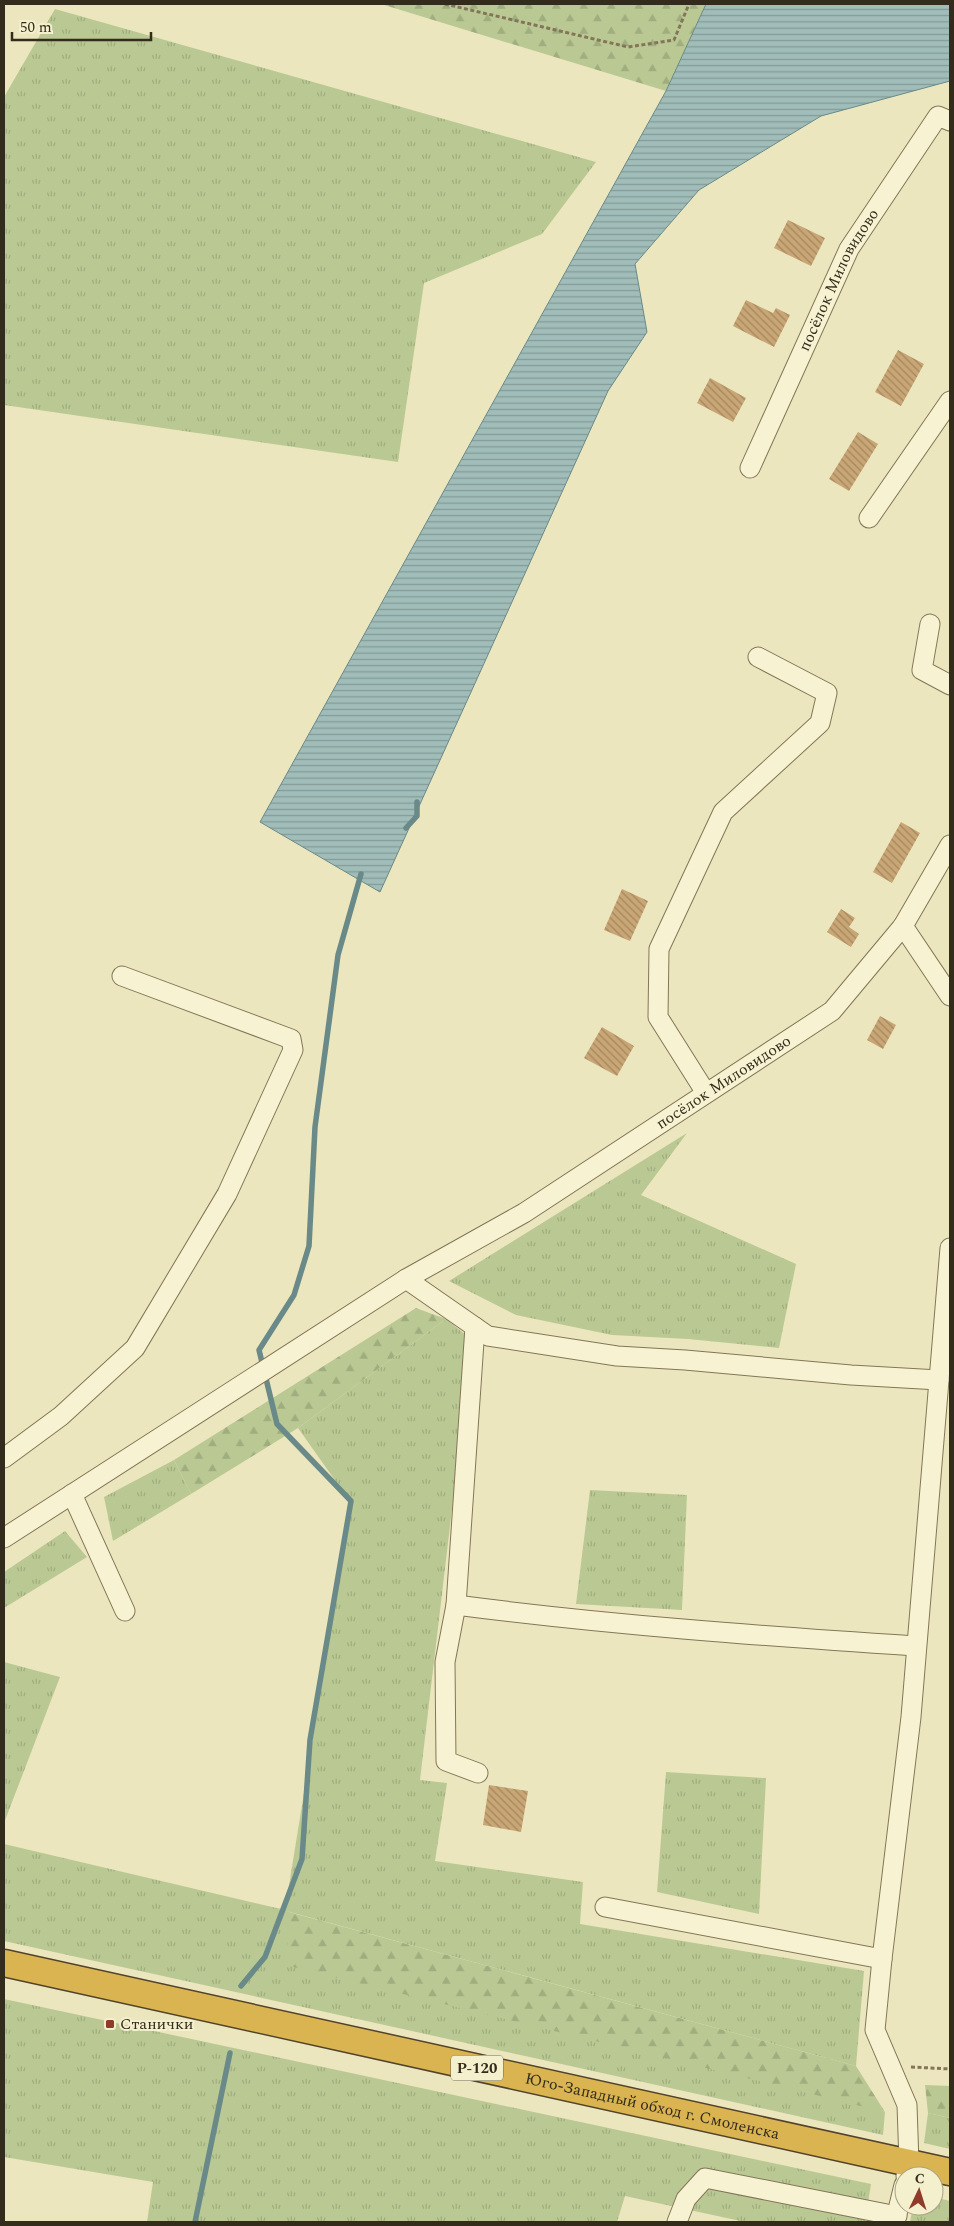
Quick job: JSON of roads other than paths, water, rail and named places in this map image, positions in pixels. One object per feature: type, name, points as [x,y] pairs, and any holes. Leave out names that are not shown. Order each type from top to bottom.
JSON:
[{"type":"highway","name":"Юго-Западный обход г. Смоленска","points":[[4,1963],[894,2172]]},
{"type":"street","name":"посёлок Миловидово","points":[[750,468],[849,249],[938,116],[950,121]]},
{"type":"street","points":[[869,518],[950,401]]},
{"type":"street","points":[[930,624],[922,670],[950,685]]},
{"type":"street","points":[[706,1093],[658,1018],[659,949],[723,812],[820,723],[827,693],[758,657]]},
{"type":"street","name":"посёлок Миловидово","points":[[5,1537],[406,1279],[524,1213],[832,1011],[903,926],[950,845]]},
{"type":"street","points":[[903,926],[950,996]]},
{"type":"street","points":[[4,1458],[61,1416],[135,1348],[227,1194],[293,1050],[291,1039],[122,976]]},
{"type":"street","points":[[907,2166],[907,2105],[875,2030],[911,1717],[950,1248]]},
{"type":"street","points":[[406,1279],[488,1336],[617,1356],[686,1360],[851,1375],[939,1380]]},
{"type":"street","points":[[475,1327],[456,1605],[445,1662],[446,1761],[478,1774]]},
{"type":"street","points":[[72,1494],[125,1611]]},
{"type":"street","points":[[456,1605],[560,1618],[701,1631],[916,1646]]},
{"type":"street","points":[[605,1907],[882,1959]]},
{"type":"street","points":[[677,2222],[686,2199],[705,2178],[896,2219]]},
{"type":"water","points":[[706,4],[950,4],[950,81],[821,116],[699,190],[635,264],[647,332],[608,391],[380,892],[260,822],[666,91]]},
{"type":"waterway","points":[[406,828],[417,816],[417,802]]},
{"type":"waterway","points":[[241,1986],[265,1957],[302,1859],[310,1740],[351,1501],[277,1424],[259,1350],[294,1295],[309,1246],[315,1127],[338,955],[361,874]]},
{"type":"waterway","points":[[195,2222],[230,2053]]},
{"type":"place","name":"Станички","points":[[110,2024]]}]
